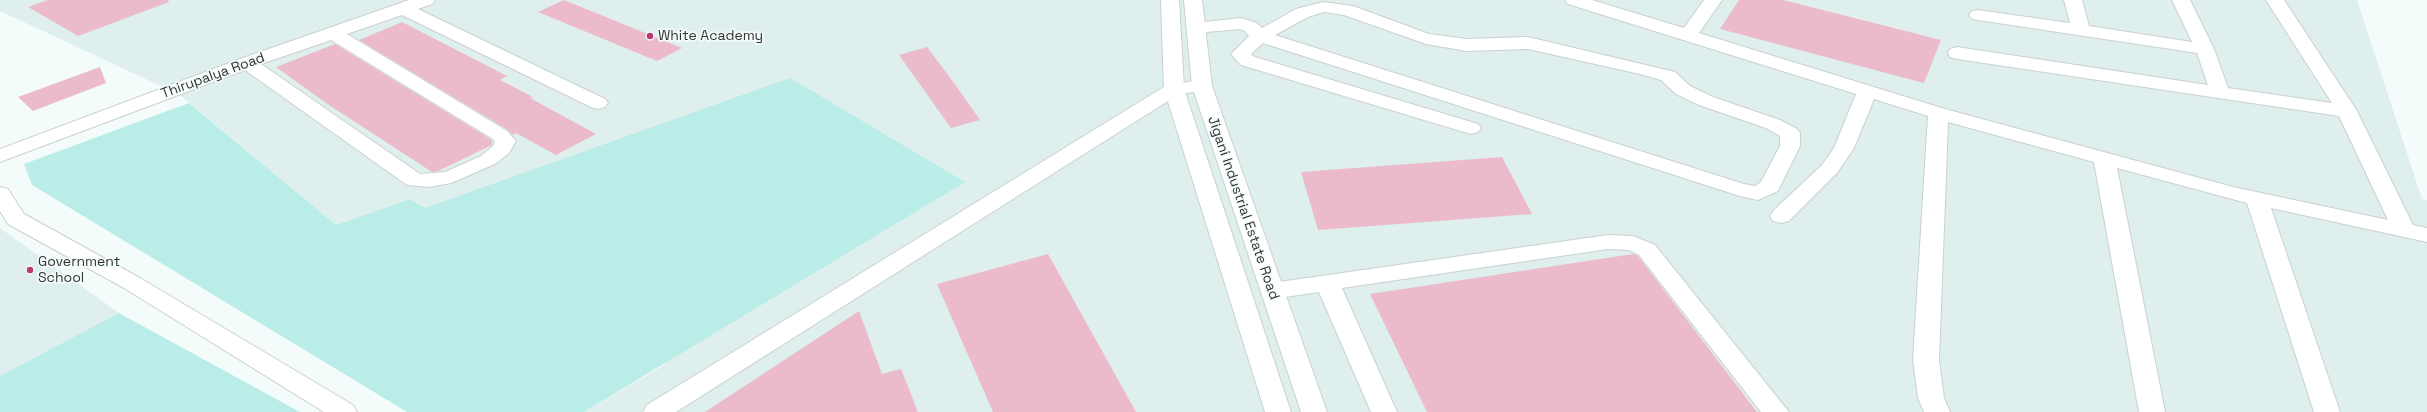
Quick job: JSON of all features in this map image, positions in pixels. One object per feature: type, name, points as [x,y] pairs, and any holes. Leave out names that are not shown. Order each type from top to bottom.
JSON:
[{"type":"street","name":"Thirupalya Road","points":[[0,156],[247,63],[426,0]]},
{"type":"street","name":"Jigani Industrial Estate Road","points":[[1170,0],[1174,89],[1278,412]]},
{"type":"street","name":"Jigani Industrial Estate Road","points":[[1193,0],[1202,86],[1314,412]]},
{"type":"street","points":[[1574,0],[1938,113],[2256,198],[2427,236]]},
{"type":"street","points":[[1688,36],[1713,0]]},
{"type":"street","points":[[2073,0],[2081,30]]},
{"type":"street","points":[[2181,0],[2205,49],[2220,91]]},
{"type":"street","points":[[2276,0],[2347,111],[2405,231]]},
{"type":"street","points":[[1196,28],[1241,23],[1251,27],[1260,36],[1740,190],[1758,193],[1770,186],[1790,146],[1790,133],[1773,124],[1706,101],[1683,90],[1668,76],[1645,69],[1528,43],[1467,46],[1426,39],[1347,10],[1323,7],[1302,13],[1260,36],[1240,54],[1248,61],[1471,128]]},
{"type":"street","points":[[402,8],[598,103]]},
{"type":"street","points":[[1978,15],[2205,49]]},
{"type":"street","points":[[247,63],[415,180],[429,181],[451,178],[488,160],[502,149],[506,141],[500,136],[333,33]]},
{"type":"street","points":[[1957,53],[2347,111]]},
{"type":"street","points":[[656,412],[1174,89],[1202,86]]},
{"type":"street","points":[[1781,216],[1830,169],[1844,148],[1867,92]]},
{"type":"street","points":[[1937,412],[1931,398],[1926,360],[1938,113]]},
{"type":"street","points":[[2104,158],[2152,412]]},
{"type":"street","points":[[0,194],[16,219],[132,283],[344,412]]},
{"type":"street","points":[[2256,198],[2327,412]]},
{"type":"street","points":[[1272,291],[1608,242],[1633,243],[1647,250],[1776,412]]},
{"type":"street","points":[[1328,284],[1384,412]]},
{"type":"shaded area","points":[[0,0],[2357,0],[2422,199],[2427,200],[2427,412],[584,412],[666,364],[410,199],[336,225],[180,95],[0,11]]},
{"type":"shaded area","points":[[790,78],[965,182],[584,412],[407,412],[32,185],[24,164],[189,103],[336,225],[410,199],[425,208]]},
{"type":"shaded area","name":"Government School","points":[[0,228],[119,313],[0,376]]},
{"type":"shaded area","points":[[119,313],[300,412],[0,412],[0,376]]},
{"type":"building","points":[[48,0],[168,0],[169,2],[78,36],[28,7]]},
{"type":"building","points":[[564,0],[682,48],[657,61],[538,12]]},
{"type":"building","points":[[1739,0],[1783,0],[1941,40],[1924,83],[1720,29]]},
{"type":"building","points":[[402,22],[507,76],[500,80],[533,97],[530,98],[596,134],[556,155],[516,133],[513,135],[508,130],[359,40]]},
{"type":"building","points":[[335,44],[492,140],[492,145],[438,171],[432,172],[326,103],[276,67]]},
{"type":"building","points":[[927,47],[980,120],[951,128],[899,55]]},
{"type":"building","points":[[100,67],[106,83],[33,111],[18,97]]},
{"type":"building","points":[[1502,157],[1532,214],[1318,230],[1301,172]]},
{"type":"building","points":[[1048,254],[1136,412],[993,412],[937,284]]},
{"type":"building","points":[[1633,254],[1638,256],[1757,412],[1427,412],[1370,294]]},
{"type":"building","points":[[859,311],[882,374],[901,369],[918,412],[705,412]]},
{"type":"place","name":"White Academy","points":[[650,36]]},
{"type":"place","name":"Government School","points":[[30,270]]}]
